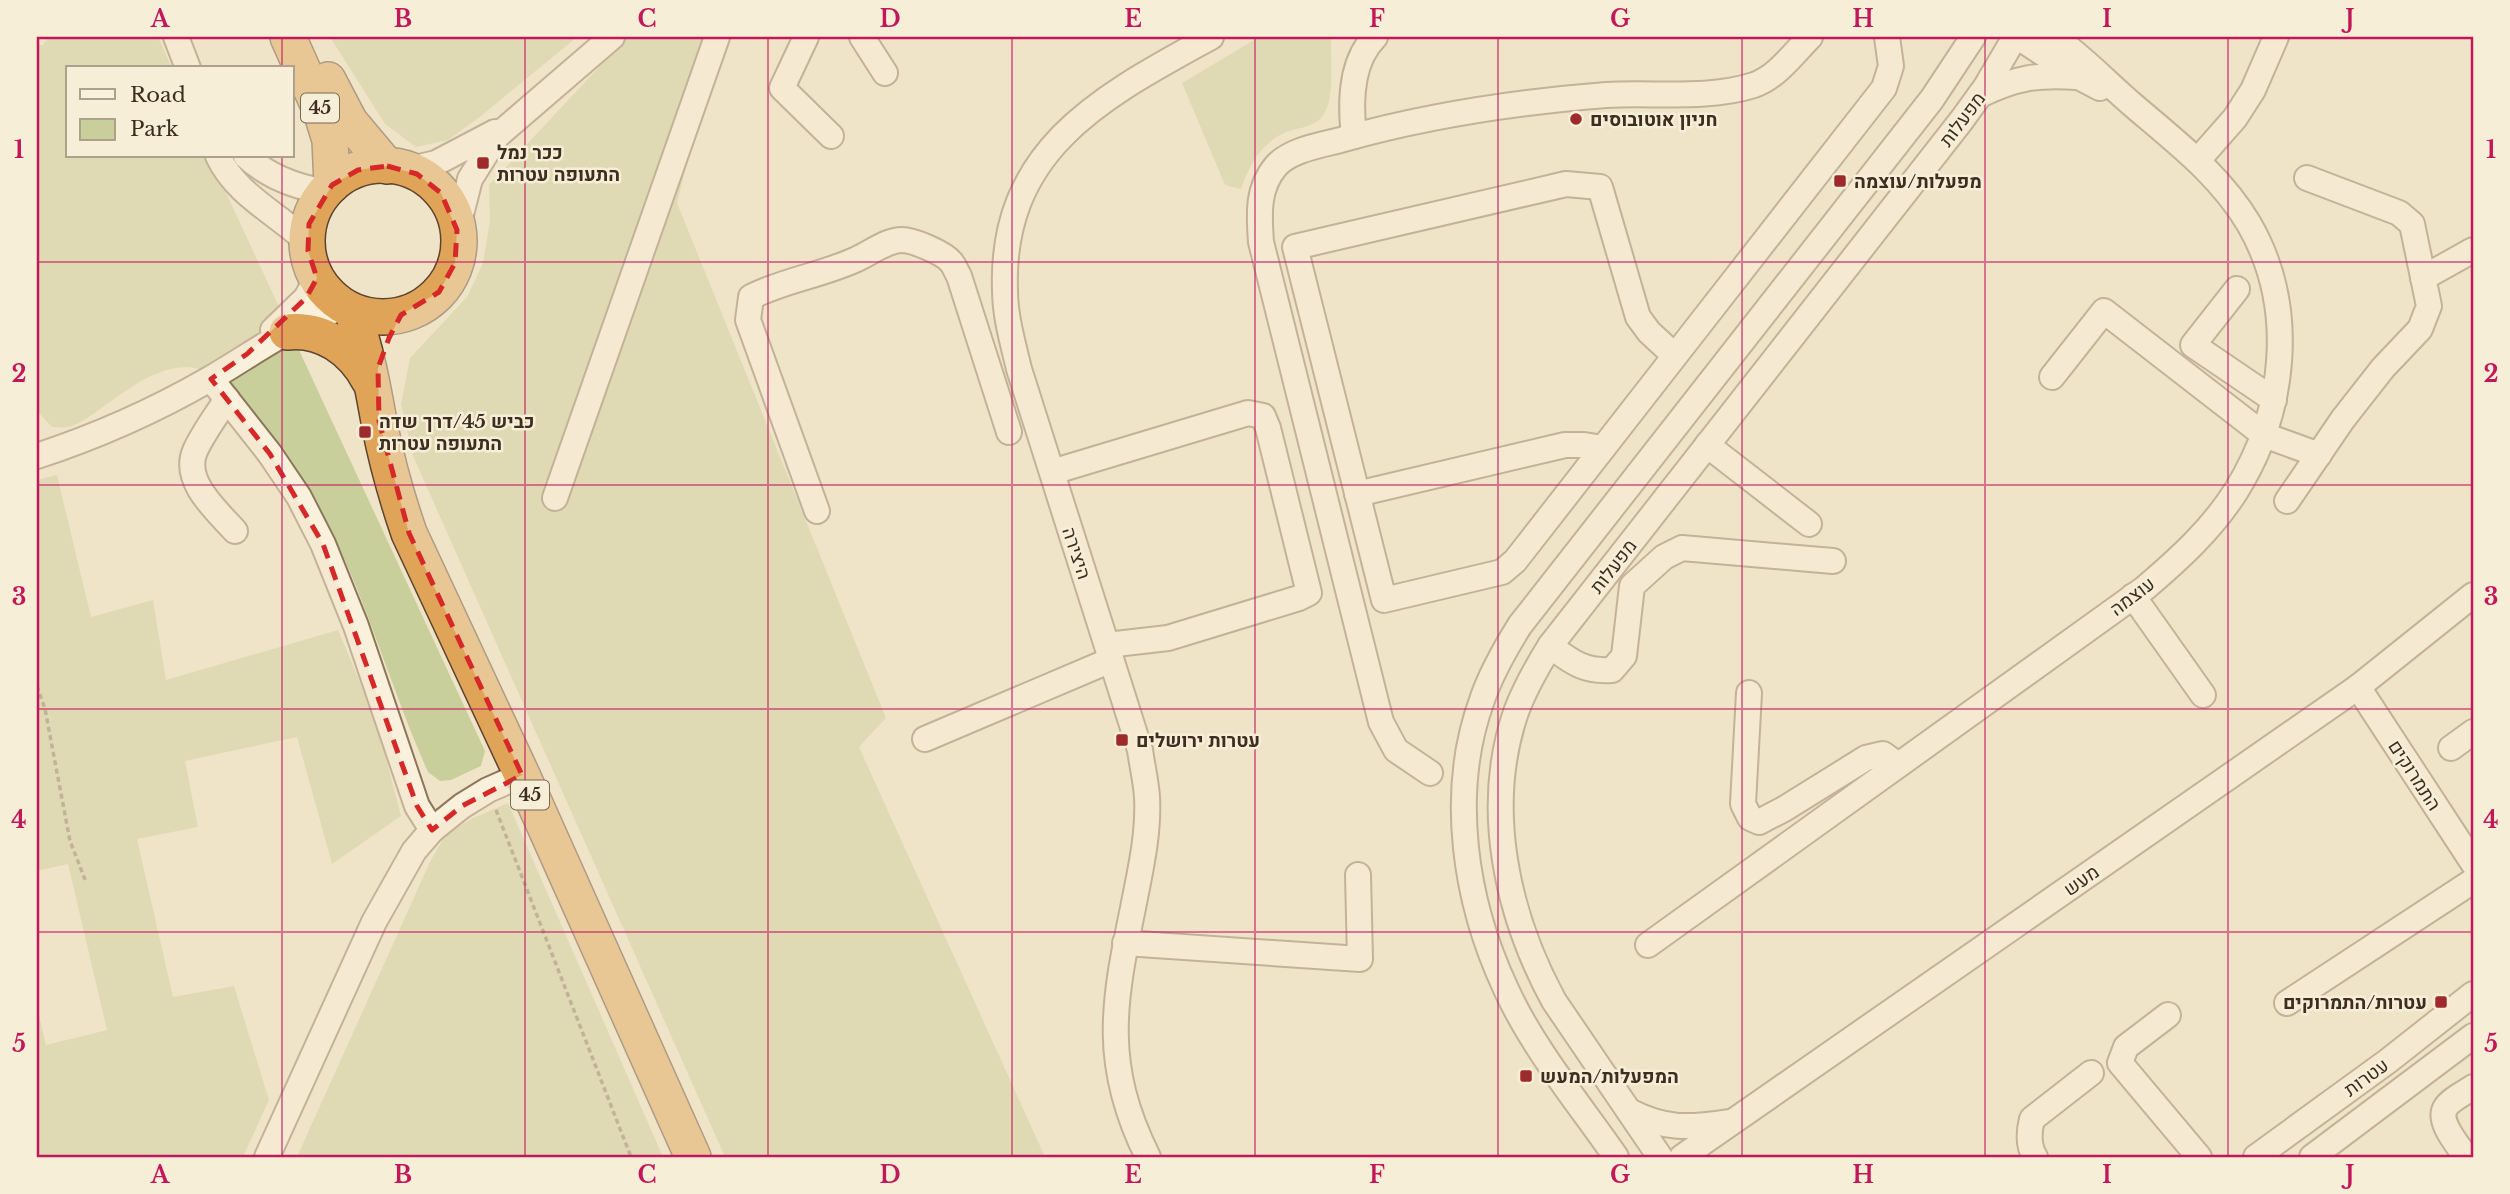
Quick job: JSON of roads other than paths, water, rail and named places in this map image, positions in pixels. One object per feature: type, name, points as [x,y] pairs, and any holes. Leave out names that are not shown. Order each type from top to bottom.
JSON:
[{"type":"highway","name":"45","points":[[288,37],[321,111],[332,159],[329,188],[312,215],[307,242],[317,278],[326,291],[348,309],[371,316],[401,315],[431,300],[446,284],[458,252],[457,230],[452,210],[441,193],[425,179],[397,168],[351,122],[308,37]]},
{"type":"highway","points":[[329,188],[358,170],[397,168]]},
{"type":"highway","name":"45","points":[[348,309],[375,393],[387,457],[409,533],[522,775],[692,1157]]},
{"type":"highway","name":"45","points":[[375,393],[382,353],[401,315]]},
{"type":"highway","points":[[287,332],[309,332],[334,342],[359,363],[375,393]]},
{"type":"street","points":[[457,230],[470,179],[497,136],[510,122],[612,37]]},
{"type":"street","points":[[555,498],[717,37]]},
{"type":"street","points":[[862,37],[885,73]]},
{"type":"street","name":"היצירה","points":[[1148,1157],[1124,1098],[1114,1033],[1115,999],[1142,867],[1147,798],[1140,750],[1019,369],[1009,328],[1004,290],[1011,221],[1023,187],[1047,152],[1072,125],[1106,99],[1211,37]]},
{"type":"street","points":[[1354,136],[1352,115],[1358,63],[1365,47],[1375,37]]},
{"type":"street","points":[[1430,773],[1396,750],[1381,722],[1261,242],[1260,197],[1269,176],[1277,164],[1297,153],[1354,136],[1516,103],[1609,95],[1691,93],[1756,84],[1778,70],[1810,37]]},
{"type":"street","points":[[1675,356],[1649,332],[1638,317],[1600,187],[1566,184],[1295,247],[1384,600],[1502,572],[1516,561],[1884,89],[1891,66],[1886,37]]},
{"type":"street","name":"מפעלות","points":[[1616,1157],[1601,1146],[1522,1020],[1493,958],[1477,911],[1469,869],[1465,814],[1468,755],[1481,702],[1497,663],[1520,625],[1932,99],[1973,37]]},
{"type":"street","name":"מפעלות","points":[[1660,1157],[1567,1022],[1539,974],[1523,934],[1505,863],[1501,822],[1502,780],[1516,714],[1530,680],[1550,646],[1980,95],[2016,37]]},
{"type":"street","name":"עוצמה","points":[[2016,37],[2079,77],[2132,104]]},
{"type":"street","name":"עוצמה","points":[[1648,945],[2133,596],[2179,558],[2210,526],[2235,493],[2256,455],[2280,373],[2280,330],[2274,288],[2265,258],[2248,223],[2223,188],[2198,160],[2054,37]]},
{"type":"street","points":[[2198,160],[2235,118],[2253,90],[2276,37]]},
{"type":"street","points":[[799,39],[782,88],[831,136]]},
{"type":"street","points":[[1980,95],[2014,80],[2033,76],[2079,77]]},
{"type":"street","points":[[397,168],[436,163],[510,122]]},
{"type":"street","points":[[219,158],[240,187],[307,242]]},
{"type":"street","points":[[248,158],[257,166],[285,181],[329,188]]},
{"type":"street","points":[[2287,501],[2343,419],[2420,328],[2429,306],[2412,224],[2399,213],[2307,178]]},
{"type":"street","points":[[817,511],[748,320],[751,297],[769,287],[818,274],[857,259],[878,247],[901,240],[926,247],[950,260],[959,276],[1009,432]]},
{"type":"street","points":[[2423,278],[2473,250]]},
{"type":"street","points":[[247,354],[306,298],[317,278]]},
{"type":"street","points":[[2237,289],[2193,345],[2274,400]]},
{"type":"street","points":[[965,295],[1004,290]]},
{"type":"street","points":[[37,456],[171,401],[287,332],[324,314],[348,309]]},
{"type":"street","points":[[2052,377],[2104,310],[2264,435],[2319,455]]},
{"type":"street","points":[[211,379],[270,454],[299,497],[323,544],[356,626],[417,806],[432,830]]},
{"type":"street","points":[[226,399],[193,453],[194,475],[204,496],[235,531]]},
{"type":"street","points":[[925,739],[1109,652],[1168,638],[1309,593],[1263,416],[1248,413],[1052,472]]},
{"type":"street","points":[[1357,494],[1565,445],[1603,449]]},
{"type":"street","points":[[1707,445],[1810,524]]},
{"type":"street","points":[[1550,646],[1571,661],[1594,671],[1612,670],[1625,656],[1632,586],[1664,557],[1682,548],[1833,561]]},
{"type":"street","name":"מעש","points":[[1682,1157],[2358,687],[2473,595]]},
{"type":"street","points":[[2133,596],[2203,695]]},
{"type":"street","name":"התמרוקים","points":[[2358,687],[2470,851]]},
{"type":"street","points":[[1749,693],[1743,804],[1750,818],[1759,822],[1866,758],[1883,754],[1898,765]]},
{"type":"street","points":[[2451,748],[2473,732]]},
{"type":"street","points":[[267,1157],[374,922],[414,851],[432,830],[462,806],[488,790],[522,775]]},
{"type":"street","points":[[1125,943],[1360,959],[1358,876]]},
{"type":"street","points":[[2287,1003],[2473,881]]},
{"type":"street","name":"עטרות","points":[[2256,1157],[2473,994]]},
{"type":"street","points":[[2168,1015],[2126,1047],[2120,1063],[2199,1157]]},
{"type":"street","name":"עטרות","points":[[2312,1157],[2473,1036]]},
{"type":"street","points":[[2035,1157],[2032,1154],[2029,1132],[2032,1119],[2091,1073]]},
{"type":"street","points":[[2466,1157],[2443,1115],[2448,1105],[2473,1087]]},
{"type":"street","points":[[1628,1111],[1652,1123],[1676,1127],[1702,1127],[1734,1122]]},
{"type":"street","points":[[1712,1157],[1722,1136],[1734,1122]]},
{"type":"place","name":"חניון אוטובוסים","points":[[1576,119]]},
{"type":"place","name":"ככר נמל התעופה עטרות","points":[[483,163]]},
{"type":"place","name":"מפעלות/עוצמה","points":[[1840,181]]},
{"type":"place","name":"כביש 45/דרך שדה התעופה עטרות","points":[[365,432]]},
{"type":"place","name":"עטרות ירושלים","points":[[1122,740]]},
{"type":"place","name":"עטרות/התמרוקים","points":[[2441,1002]]},
{"type":"place","name":"המפעלות/המעש","points":[[1526,1076]]}]
